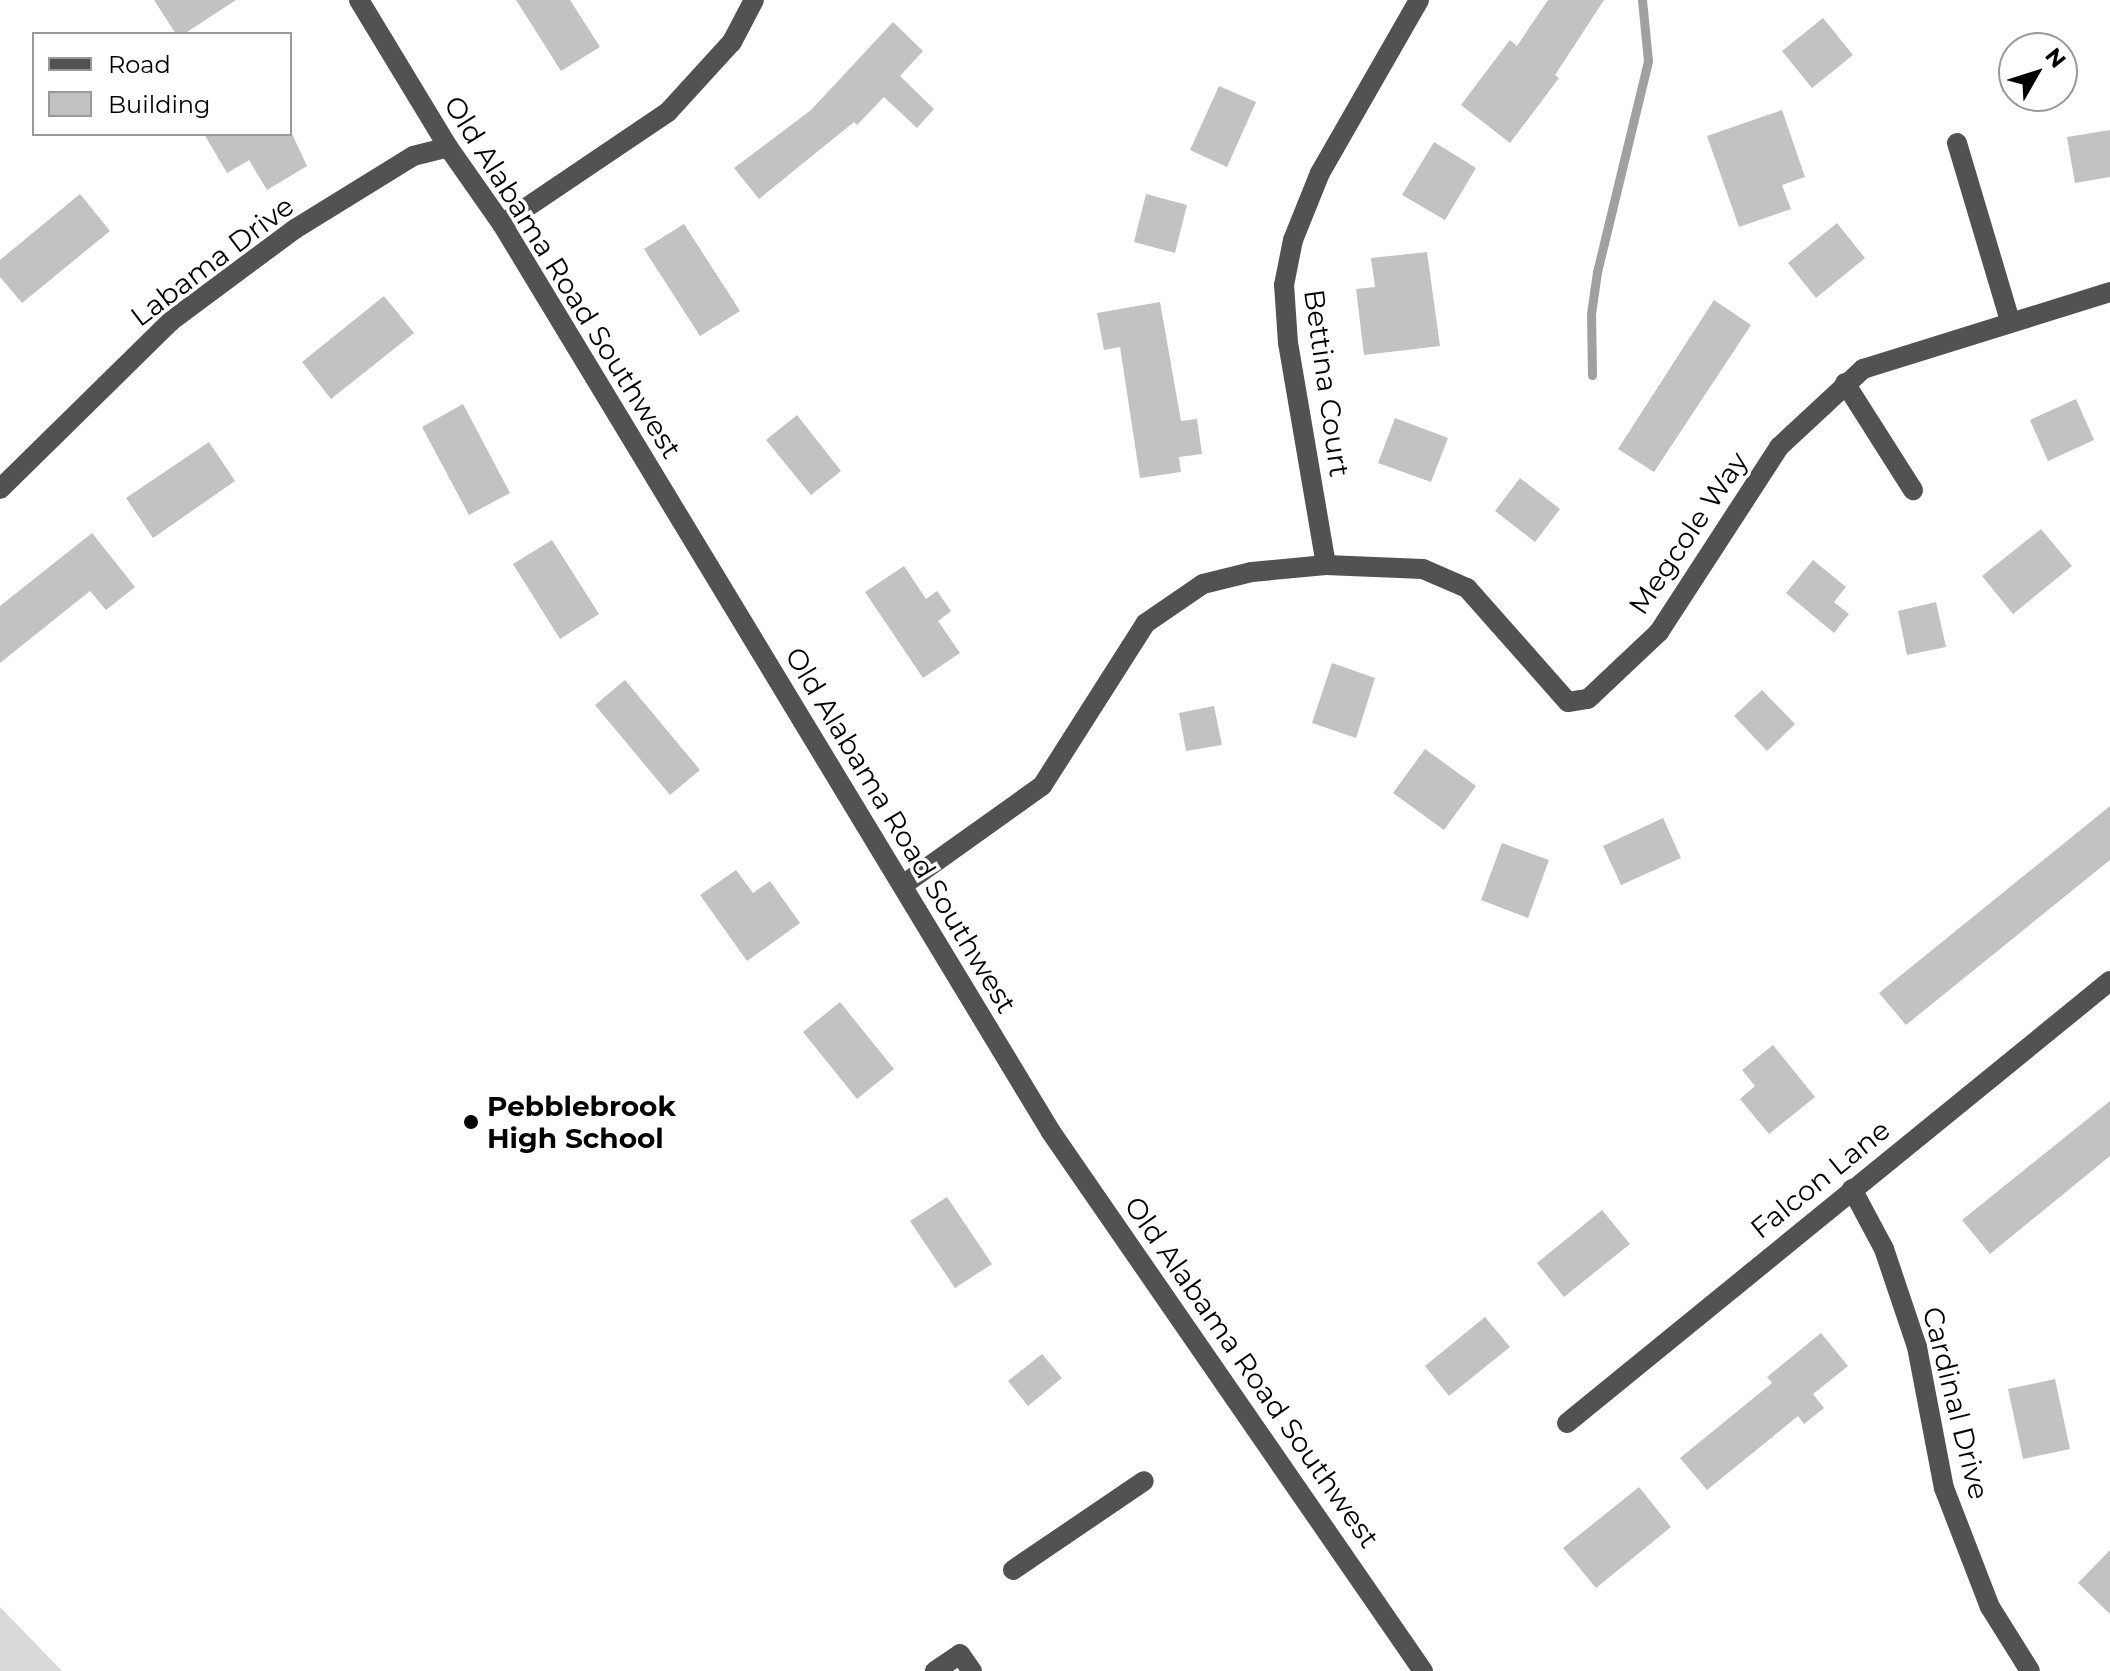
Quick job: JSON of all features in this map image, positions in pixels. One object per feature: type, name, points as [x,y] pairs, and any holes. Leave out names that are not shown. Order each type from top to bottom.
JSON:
[{"type":"street","name":"Old Alabama Road Southwest","points":[[359,0],[448,147],[502,224],[1051,1132],[1423,1671]]},
{"type":"street","points":[[502,224],[668,112],[732,42],[754,0]]},
{"type":"street","name":"Bettina Court","points":[[1326,565],[1288,343],[1284,285],[1293,240],[1320,173],[1419,0]]},
{"type":"street","points":[[1957,143],[2010,321]]},
{"type":"street","name":"Labama Drive","points":[[0,489],[171,321],[295,229],[400,164],[448,147]]},
{"type":"street","name":"Megcole Way","points":[[903,885],[1042,786],[1146,623],[1171,603],[1215,581],[1326,565],[1423,569],[1467,588],[1520,644],[1544,681],[1568,702],[1588,699],[1659,632],[1779,447],[1845,383],[1863,369],[2110,292]]},
{"type":"street","points":[[1845,383],[1913,490]]},
{"type":"street","name":"Falcon Lane","points":[[1567,1423],[2110,981]]},
{"type":"street","name":"Cardinal Drive","points":[[1852,1189],[1884,1249],[1917,1347],[1944,1488],[1990,1607],[2030,1671]]},
{"type":"street","points":[[1013,1570],[1144,1481]]},
{"type":"street","points":[[935,1671],[960,1654],[972,1671]]},
{"type":"shaded area","points":[[0,1607],[62,1671],[0,1671]]},
{"type":"building","points":[[154,0],[236,0],[187,32],[175,32]]},
{"type":"building","points":[[516,0],[570,0],[600,47],[561,71]]},
{"type":"building","points":[[1548,0],[1604,0],[1555,75],[1559,78],[1510,143],[1461,105],[1510,40],[1517,46]]},
{"type":"building","points":[[1823,18],[1853,55],[1812,88],[1782,51]]},
{"type":"building","points":[[893,22],[923,51],[900,76],[934,109],[917,128],[884,97],[857,125],[854,122],[759,199],[734,168],[811,110]]},
{"type":"building","points":[[1219,86],[1256,102],[1227,167],[1190,150]]},
{"type":"building","points":[[1782,110],[1805,177],[1782,185],[1791,209],[1739,227],[1707,136]]},
{"type":"building","points":[[2110,130],[2110,177],[2075,183],[2067,137]]},
{"type":"building","points":[[292,134],[307,166],[267,190],[249,160],[227,173],[205,136]]},
{"type":"building","points":[[1434,142],[1476,168],[1445,220],[1402,195]]},
{"type":"building","points":[[80,194],[110,231],[22,303],[0,277],[0,260]]},
{"type":"building","points":[[1146,194],[1187,205],[1175,253],[1134,242]]},
{"type":"building","points":[[1837,223],[1865,258],[1816,298],[1788,263]]},
{"type":"building","points":[[684,224],[740,311],[700,336],[644,249]]},
{"type":"building","points":[[1427,252],[1440,346],[1364,355],[1356,289],[1375,287],[1371,258]]},
{"type":"building","points":[[384,296],[414,333],[331,399],[302,362]]},
{"type":"building","points":[[1714,300],[1751,325],[1654,472],[1618,449]]},
{"type":"building","points":[[1160,302],[1181,421],[1197,419],[1202,454],[1179,457],[1181,472],[1140,478],[1120,347],[1104,350],[1097,313]]},
{"type":"building","points":[[2076,399],[2094,440],[2048,461],[2030,420]]},
{"type":"building","points":[[463,404],[510,493],[469,515],[422,427]]},
{"type":"building","points":[[797,415],[841,471],[811,495],[766,440]]},
{"type":"building","points":[[1395,418],[1448,438],[1431,482],[1378,463]]},
{"type":"building","points":[[209,442],[235,481],[153,538],[126,498]]},
{"type":"building","points":[[1520,478],[1560,509],[1535,542],[1495,511]]},
{"type":"building","points":[[2041,529],[2072,566],[2013,614],[1982,576]]},
{"type":"building","points":[[92,533],[135,587],[106,610],[90,591],[0,663],[0,606]]},
{"type":"building","points":[[552,540],[599,614],[560,639],[513,564]]},
{"type":"building","points":[[1813,560],[1846,587],[1834,602],[1849,614],[1834,633],[1786,593]]},
{"type":"building","points":[[904,566],[926,599],[937,591],[951,611],[938,621],[960,653],[923,678],[865,592]]},
{"type":"building","points":[[1936,602],[1946,647],[1907,655],[1898,611]]},
{"type":"building","points":[[1332,663],[1375,678],[1356,738],[1312,723]]},
{"type":"building","points":[[625,680],[700,770],[670,795],[595,705]]},
{"type":"building","points":[[1762,690],[1795,724],[1767,751],[1734,716]]},
{"type":"building","points":[[1214,706],[1222,745],[1186,751],[1179,713]]},
{"type":"building","points":[[1425,749],[1476,786],[1444,830],[1393,793]]},
{"type":"building","points":[[2110,806],[2110,860],[1906,1025],[1879,993]]},
{"type":"building","points":[[1663,818],[1681,858],[1621,885],[1603,846]]},
{"type":"building","points":[[1502,843],[1549,860],[1528,918],[1481,900]]},
{"type":"building","points":[[736,870],[753,893],[770,881],[800,923],[747,961],[700,895]]},
{"type":"building","points":[[840,1002],[894,1069],[857,1099],[803,1032]]},
{"type":"building","points":[[1773,1045],[1815,1097],[1769,1134],[1740,1099],[1755,1086],[1742,1070]]},
{"type":"building","points":[[2110,1101],[2110,1156],[1990,1254],[1962,1220]]},
{"type":"building","points":[[947,1197],[992,1264],[955,1288],[910,1221]]},
{"type":"building","points":[[1602,1210],[1630,1244],[1564,1297],[1537,1263]]},
{"type":"building","points":[[1485,1317],[1510,1347],[1449,1396],[1425,1366]]},
{"type":"building","points":[[1821,1333],[1848,1366],[1813,1394],[1824,1408],[1804,1424],[1798,1416],[1707,1490],[1680,1458],[1772,1383],[1767,1377]]},
{"type":"building","points":[[1042,1354],[1062,1378],[1028,1406],[1008,1381]]},
{"type":"building","points":[[2055,1379],[2070,1449],[2023,1459],[2008,1389]]},
{"type":"building","points":[[1639,1487],[1671,1527],[1596,1588],[1563,1548]]},
{"type":"building","points":[[2110,1550],[2110,1614],[2078,1583]]},
{"type":"waterway","points":[[1592,375],[1591,314],[1597,272],[1648,61],[1642,0]]},
{"type":"place","name":"Pebblebrook High School","points":[[471,1122]]}]
